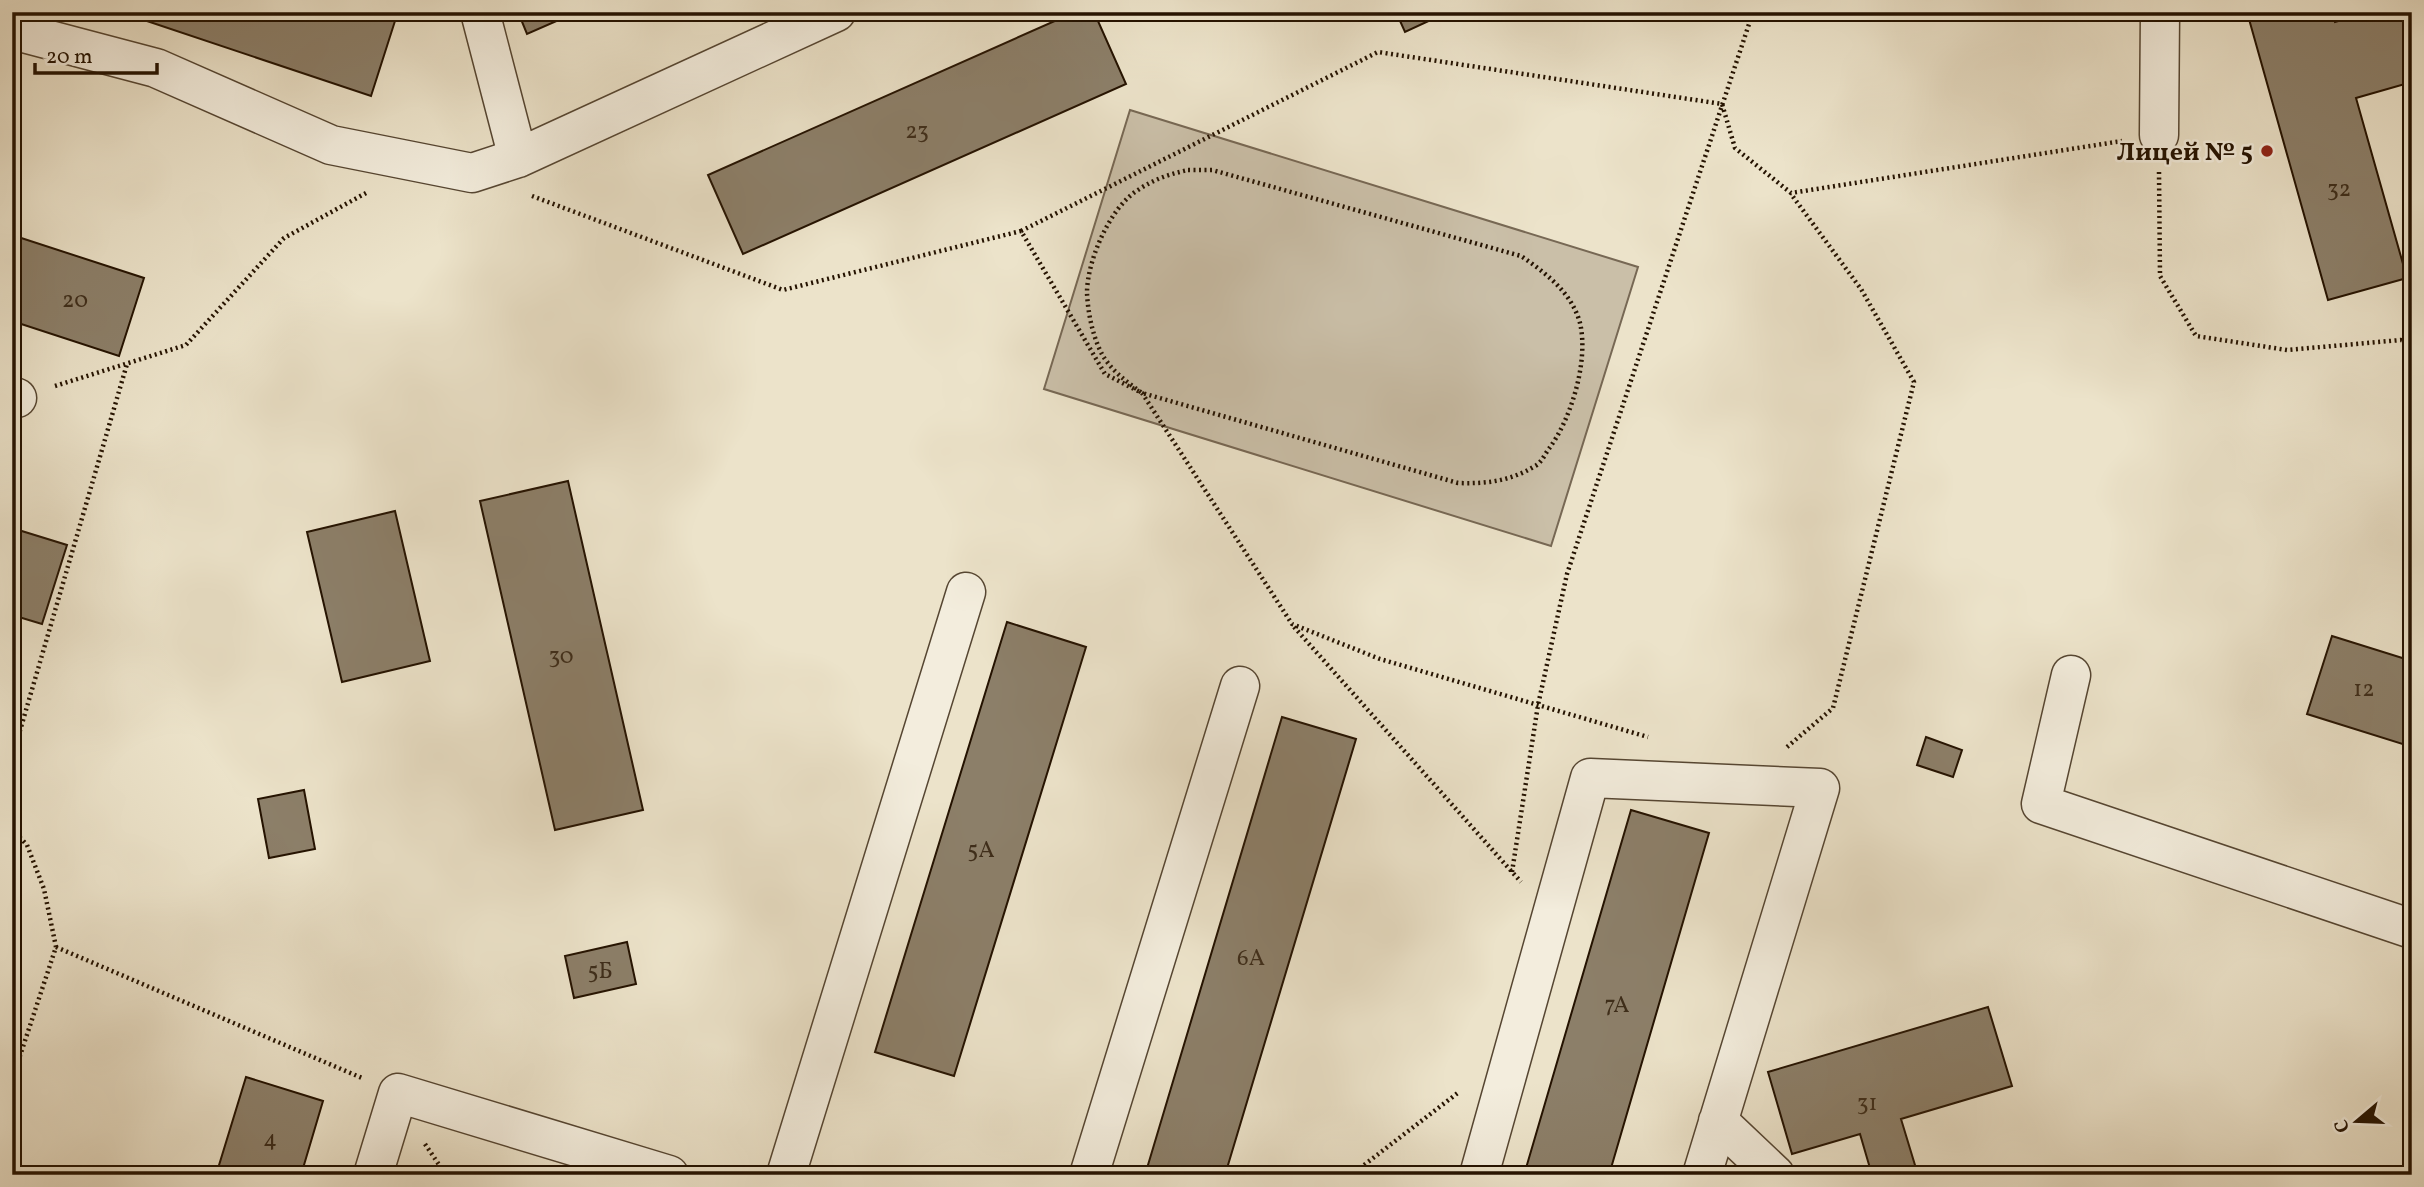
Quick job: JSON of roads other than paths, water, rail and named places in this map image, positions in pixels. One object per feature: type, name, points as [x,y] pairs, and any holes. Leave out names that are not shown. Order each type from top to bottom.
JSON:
[{"type":"lane","points":[[480,12],[518,158]]},
{"type":"lane","points":[[12,30],[156,68],[331,145],[472,173],[518,158],[836,12]]},
{"type":"lane","points":[[2159,135],[2160,12]]},
{"type":"lane","points":[[786,1175],[966,592]]},
{"type":"lane","points":[[2071,675],[2041,804],[2412,929]]},
{"type":"lane","points":[[1089,1175],[1240,686]]},
{"type":"lane","points":[[1479,1175],[1590,778],[1821,788],[1702,1175]]},
{"type":"lane","points":[[373,1175],[397,1093],[669,1175]]},
{"type":"lane","points":[[1718,1121],[1775,1175]]},
{"type":"place","name":"Лицей № 5","points":[[2267,151]]}]
